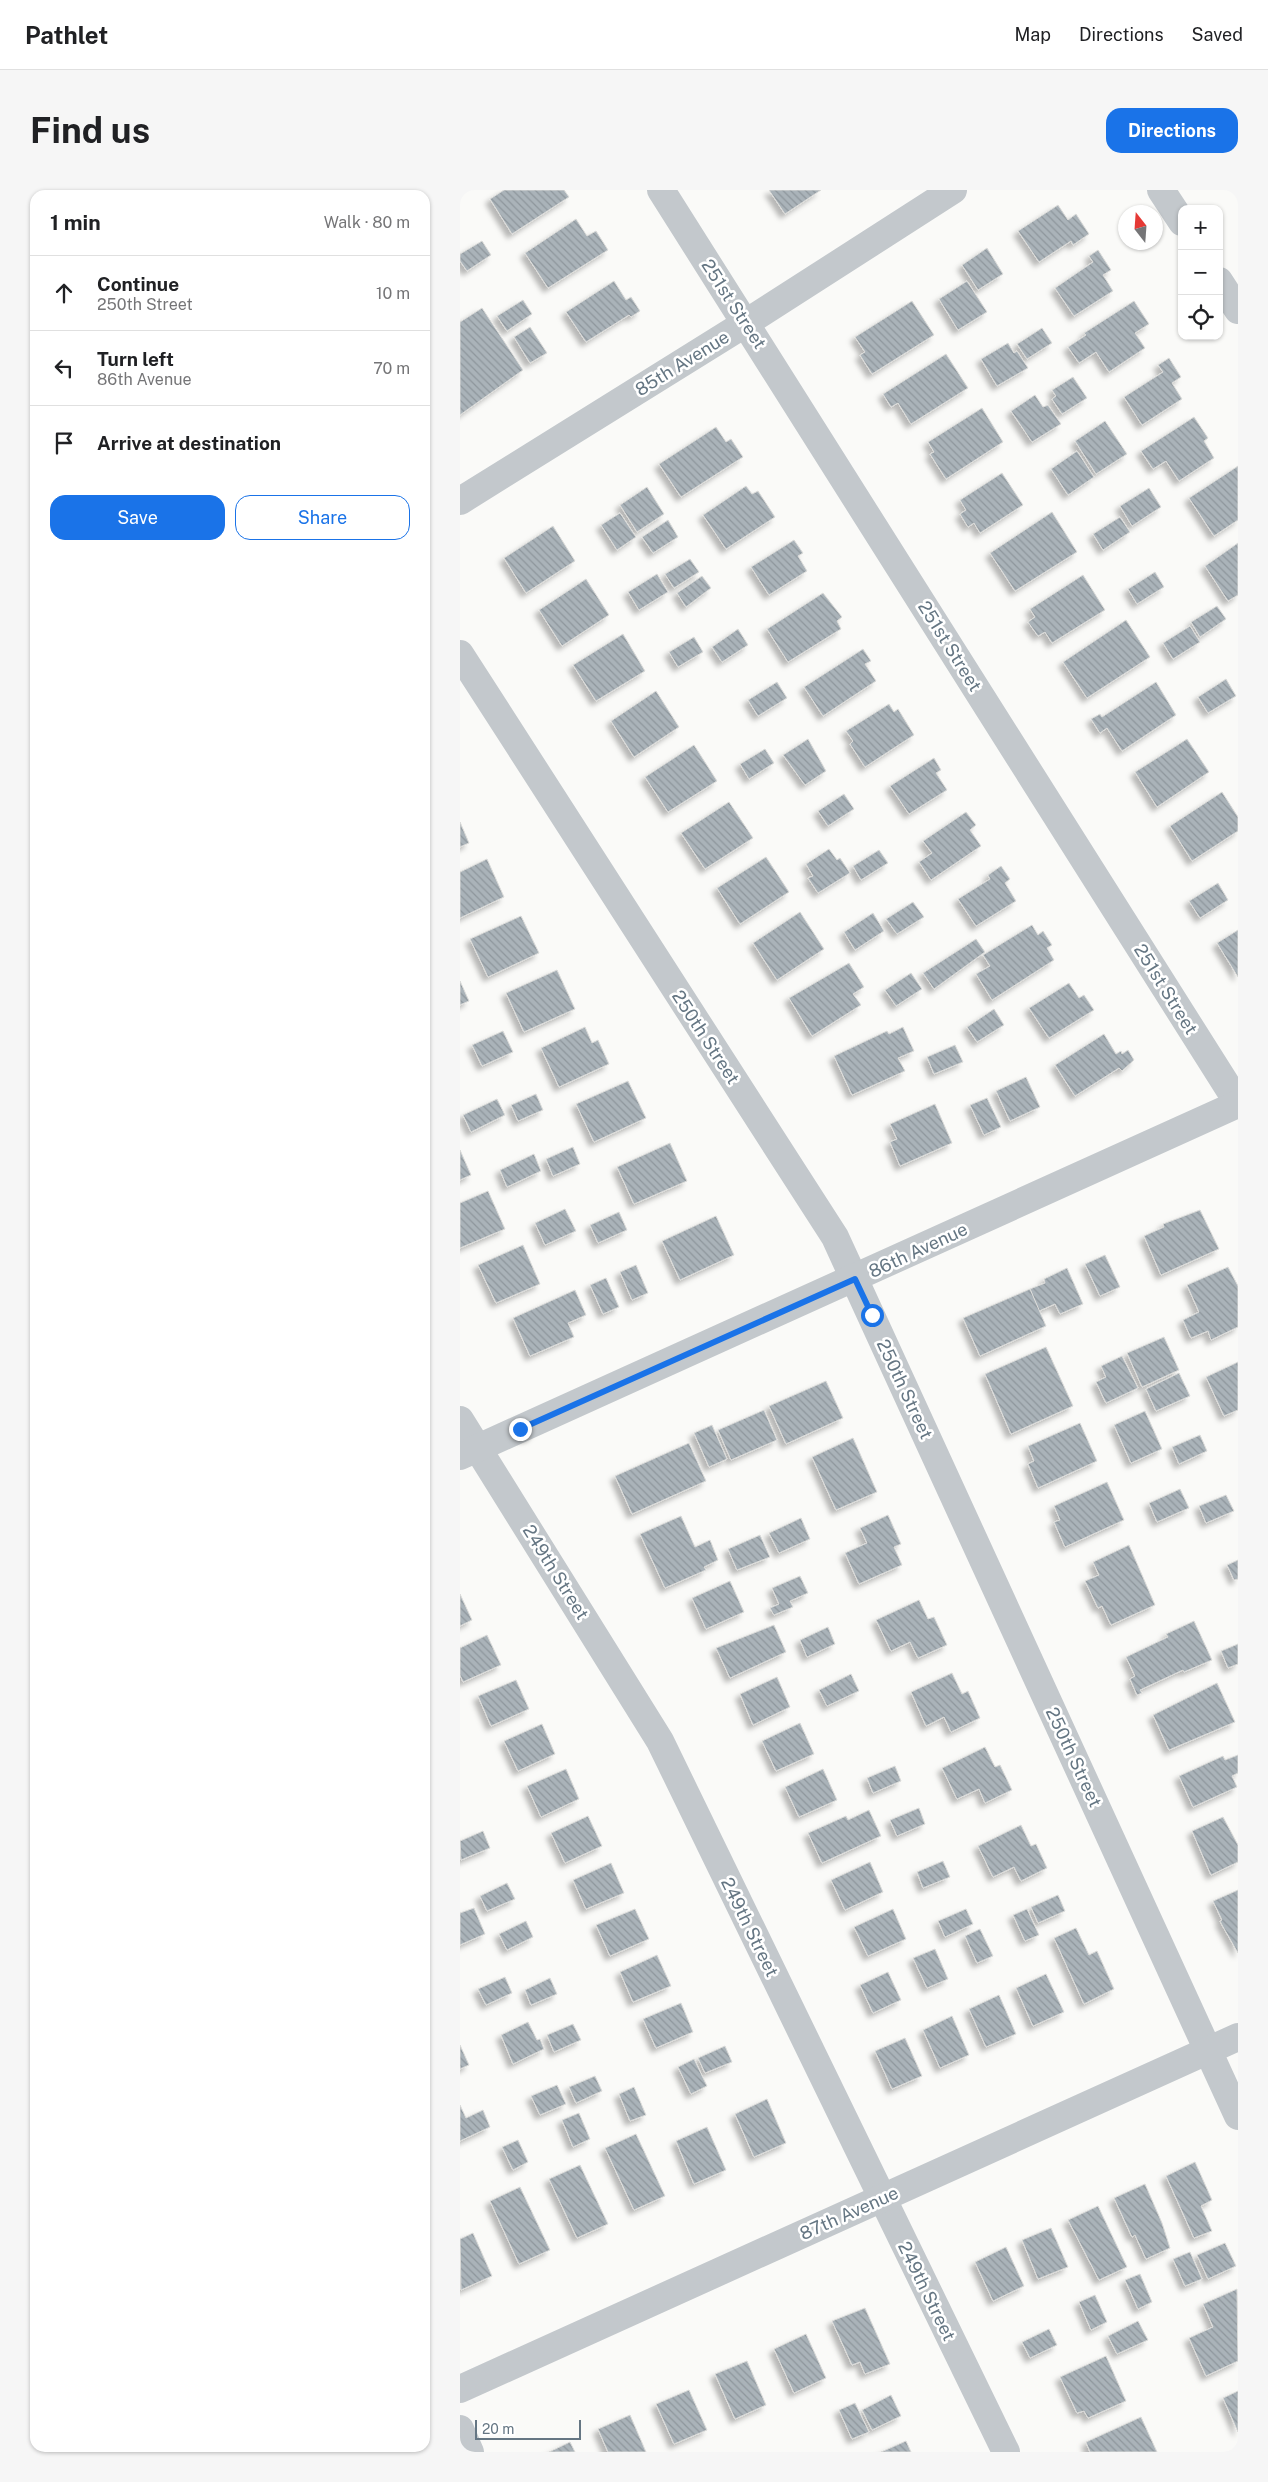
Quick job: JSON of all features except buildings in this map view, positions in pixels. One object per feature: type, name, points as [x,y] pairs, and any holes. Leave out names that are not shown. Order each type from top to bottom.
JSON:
[{"type":"street","name":"251st Street","points":[[661,190],[1238,1104]]},
{"type":"street","name":"85th Avenue","points":[[460,501],[746,323],[953,190]]},
{"type":"street","points":[[1161,190],[1178,216]]},
{"type":"street","points":[[1223,287],[1238,310]]},
{"type":"street","name":"250th Street","points":[[460,654],[827,1225],[855,1279],[1238,2116]]},
{"type":"street","name":"86th Avenue","points":[[469,1452],[855,1279],[1238,1104]]},
{"type":"street","name":"249th Street","points":[[460,1420],[469,1452],[660,1741],[1006,2452]]},
{"type":"street","name":"87th Avenue","points":[[460,2389],[1238,2037]]},
{"type":"street","points":[[460,2429],[470,2452]]},
{"type":"route","points":[[520,1429],[855,1279],[872,1315]]}]
